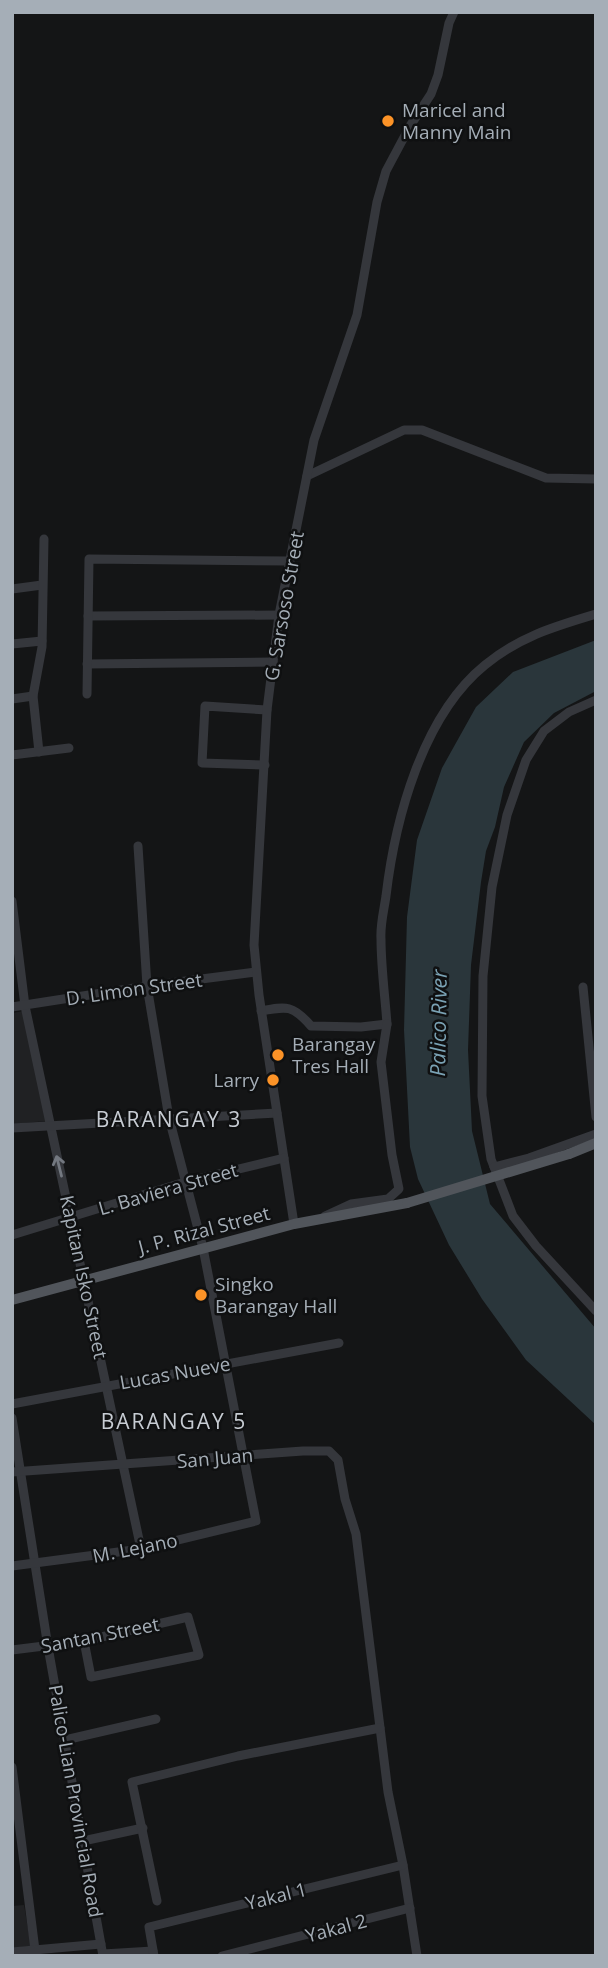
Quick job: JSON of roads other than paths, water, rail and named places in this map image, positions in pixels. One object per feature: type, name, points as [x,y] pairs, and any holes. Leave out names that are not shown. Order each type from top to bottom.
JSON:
[{"type":"main road","name":"J. P. Rizal Street","points":[[12,1300],[294,1224],[407,1203],[569,1154],[596,1143]]},
{"type":"street","name":"G. Sarsoso Street","points":[[294,1224],[261,1011],[254,938],[267,710],[279,615],[314,440],[362,298],[368,246],[386,171],[431,94],[454,12]]},
{"type":"street","points":[[307,476],[404,430],[422,430],[546,478],[596,479]]},
{"type":"street","points":[[38,752],[33,696],[42,641],[44,539]]},
{"type":"street","points":[[87,694],[89,559],[290,561]]},
{"type":"street","points":[[12,589],[43,585]]},
{"type":"street","points":[[323,1217],[351,1204],[388,1199],[399,1189],[380,1062],[387,1024],[380,937],[388,874],[399,825],[423,752],[440,719],[466,683],[484,666],[534,633],[596,614]]},
{"type":"street","points":[[88,616],[279,615]]},
{"type":"street","points":[[12,644],[42,641]]},
{"type":"street","points":[[87,664],[273,662]]},
{"type":"street","points":[[12,699],[33,696]]},
{"type":"street","points":[[596,700],[569,712],[544,731],[526,760],[507,815],[492,887],[483,976],[482,1096],[494,1167],[513,1216],[536,1246],[596,1311]]},
{"type":"street","points":[[265,765],[202,763],[205,706],[267,710]]},
{"type":"street","points":[[12,755],[69,748]]},
{"type":"street","points":[[138,846],[147,986],[169,1118],[203,1248],[242,1455]]},
{"type":"street","name":"Kapitan Isko Street","points":[[12,901],[25,1006],[86,1281],[141,1549]]},
{"type":"street","name":"D. Limon Street","points":[[12,1007],[256,972]]},
{"type":"street","points":[[583,988],[596,1116]]},
{"type":"street","points":[[261,1011],[286,1007],[300,1014],[311,1026],[361,1027],[387,1024]]},
{"type":"street","points":[[12,1128],[278,1113]]},
{"type":"street","points":[[494,1167],[529,1158],[596,1134]]},
{"type":"street","name":"L. Baviera Street","points":[[12,1235],[184,1182],[285,1158]]},
{"type":"street","name":"Lucas Nueve","points":[[12,1404],[339,1343]]},
{"type":"street","name":"Palico-Lian Provincial Road","points":[[12,1418],[16,1471],[102,1951]]},
{"type":"street","name":"San Juan","points":[[16,1471],[329,1451],[338,1460],[345,1499],[356,1534],[388,1792],[403,1865],[416,1956]]},
{"type":"street","name":"M. Lejano","points":[[12,1566],[141,1549],[256,1521],[242,1455]]},
{"type":"street","name":"Santan Street","points":[[12,1650],[84,1641],[188,1617],[199,1655],[91,1677],[84,1641]]},
{"type":"street","points":[[65,1740],[156,1719]]},
{"type":"street","points":[[157,1901],[132,1783],[238,1756],[380,1728]]},
{"type":"street","points":[[12,1767],[35,1950]]},
{"type":"street","points":[[83,1841],[143,1828]]},
{"type":"street","name":"Yakal 1","points":[[153,1954],[149,1927],[403,1865]]},
{"type":"street","name":"Yakal 2","points":[[222,1956],[410,1909]]},
{"type":"street","points":[[12,1952],[35,1950],[153,1954]]},
{"type":"water","name":"Palico River","points":[[596,640],[596,691],[554,713],[524,742],[504,787],[495,827],[486,851],[481,882],[471,965],[468,1050],[472,1131],[490,1204],[596,1329],[596,1425],[526,1360],[482,1299],[449,1245],[418,1179],[410,1147],[404,1030],[407,917],[417,840],[442,768],[476,707],[513,672]]},
{"type":"place","name":"Maricel and Manny Main","points":[[388,121]]},
{"type":"place","name":"Barangay Tres Hall","points":[[278,1055]]},
{"type":"place","name":"Larry","points":[[273,1080]]},
{"type":"place","name":"Singko Barangay Hall","points":[[201,1295]]},
{"type":"district","name":"BARANGAY 3","points":[[169,1119]]},
{"type":"district","name":"BARANGAY 5","points":[[174,1421]]}]
